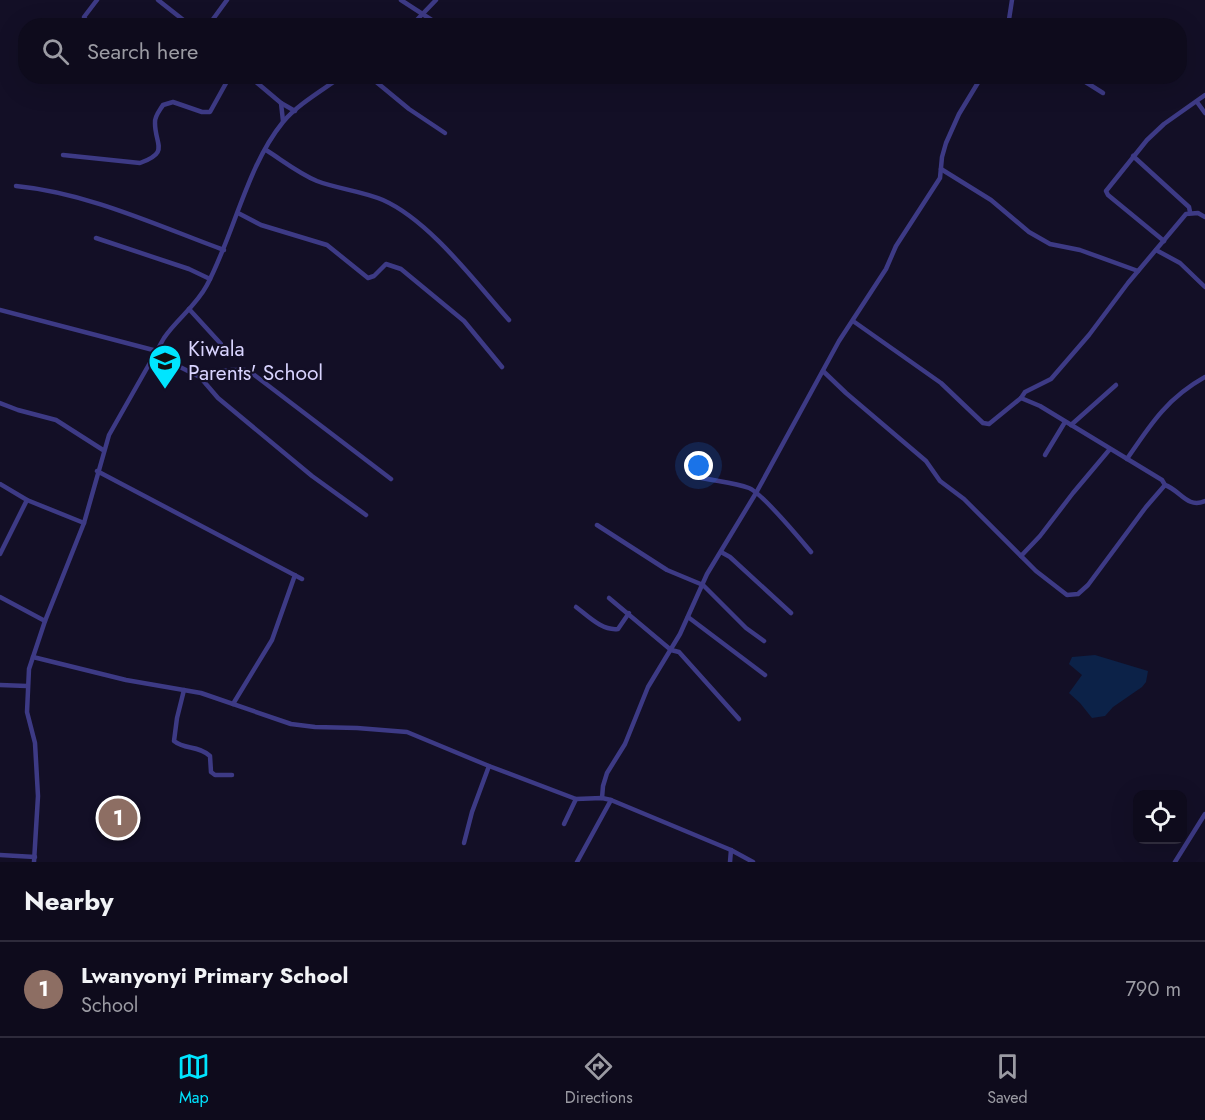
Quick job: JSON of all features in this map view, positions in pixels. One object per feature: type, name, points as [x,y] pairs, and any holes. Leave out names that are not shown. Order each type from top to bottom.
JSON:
[{"type":"street","points":[[85,18],[97,0]]},
{"type":"street","points":[[158,0],[181,18]]},
{"type":"street","points":[[214,18],[227,0]]},
{"type":"street","points":[[400,0],[430,18]]},
{"type":"street","points":[[420,18],[436,0]]},
{"type":"street","points":[[1009,18],[1012,0]]},
{"type":"street","points":[[63,154],[140,164],[157,154],[159,146],[154,124],[163,105],[172,102],[202,112],[210,112],[226,84]]},
{"type":"street","points":[[258,84],[281,103],[295,111]]},
{"type":"street","points":[[0,855],[35,860],[38,796],[36,753],[27,712],[27,686],[33,657],[45,621],[84,524],[103,450],[116,420],[171,328],[189,309],[210,279],[224,250],[257,165],[283,122],[331,84]]},
{"type":"street","points":[[379,84],[409,109],[446,133]]},
{"type":"street","points":[[602,798],[607,773],[625,744],[648,687],[671,650],[703,585],[823,371],[886,269],[896,246],[932,192],[939,178],[946,143],[959,114],[977,84]]},
{"type":"street","points":[[1089,84],[1103,93]]},
{"type":"street","points":[[1164,241],[1106,191],[1133,156],[1164,124],[1205,95]]},
{"type":"street","points":[[1197,102],[1205,113]]},
{"type":"street","points":[[281,103],[283,122]]},
{"type":"street","points":[[266,150],[309,177],[383,200],[400,210],[418,223],[450,253],[509,320]]},
{"type":"street","points":[[1133,156],[1189,207],[1190,212]]},
{"type":"street","points":[[941,169],[991,200],[1029,232],[1050,244],[1080,250],[1138,271]]},
{"type":"street","points":[[16,186],[67,195],[118,210],[224,250]]},
{"type":"street","points":[[238,213],[261,225],[327,245],[368,278],[374,276],[386,264],[400,269],[464,321],[502,367]]},
{"type":"street","points":[[853,321],[941,383],[983,423],[989,424],[1021,398],[1025,392],[1051,379],[1186,214],[1198,213],[1205,217]]},
{"type":"street","points":[[96,238],[189,269],[210,279]]},
{"type":"street","points":[[1156,250],[1180,263],[1205,287]]},
{"type":"street","points":[[189,309],[221,344]]},
{"type":"street","points":[[0,310],[157,351],[178,366],[200,377],[218,398],[312,476],[366,515]]},
{"type":"street","points":[[200,377],[213,372],[232,370],[245,370],[253,374],[391,479]]},
{"type":"street","points":[[823,371],[926,461],[940,481],[964,499],[1062,593],[1071,596],[1078,594],[1096,576],[1146,507],[1165,485]]},
{"type":"street","points":[[1127,459],[1173,398],[1205,377]]},
{"type":"street","points":[[1071,425],[1116,385]]},
{"type":"street","points":[[1021,398],[1040,406],[1162,480],[1165,485],[1172,487],[1194,504],[1205,501]]},
{"type":"street","points":[[0,403],[56,420],[103,450]]},
{"type":"street","points":[[1045,455],[1065,422]]},
{"type":"street","points":[[1021,556],[1110,450]]},
{"type":"street","points":[[97,471],[302,579]]},
{"type":"street","points":[[694,476],[751,489],[811,552]]},
{"type":"street","points":[[0,484],[27,501],[84,524]]},
{"type":"street","points":[[0,554],[27,501]]},
{"type":"street","points":[[597,525],[667,570],[703,585],[746,628],[764,641]]},
{"type":"street","points":[[721,552],[730,557],[791,614]]},
{"type":"street","points":[[233,704],[272,640],[295,575]]},
{"type":"street","points":[[0,597],[45,621]]},
{"type":"street","points":[[609,598],[671,650],[679,652],[739,719]]},
{"type":"street","points":[[576,607],[596,622],[612,630],[618,629],[628,613]]},
{"type":"street","points":[[688,617],[765,675]]},
{"type":"street","points":[[33,657],[126,680],[184,690],[291,724],[407,732],[576,799],[611,800],[731,850],[753,862]]},
{"type":"street","points":[[0,685],[27,686]]},
{"type":"street","points":[[184,690],[177,718],[175,742],[205,751],[210,756],[211,772],[215,775],[232,775]]},
{"type":"street","points":[[464,843],[472,812],[489,766]]},
{"type":"street","points":[[564,824],[576,799]]},
{"type":"street","points":[[577,862],[611,800]]},
{"type":"street","points":[[1175,862],[1205,814]]},
{"type":"street","points":[[730,862],[731,850]]},
{"type":"water","points":[[1095,655],[1148,671],[1146,682],[1142,687],[1113,707],[1105,716],[1092,718],[1069,693],[1082,675],[1069,664],[1072,657]]},
{"type":"place","name":"Kiwala Parents' School","points":[[165,390]]},
{"type":"place","name":"Lwanyonyi Primary School","points":[[118,818]]}]
